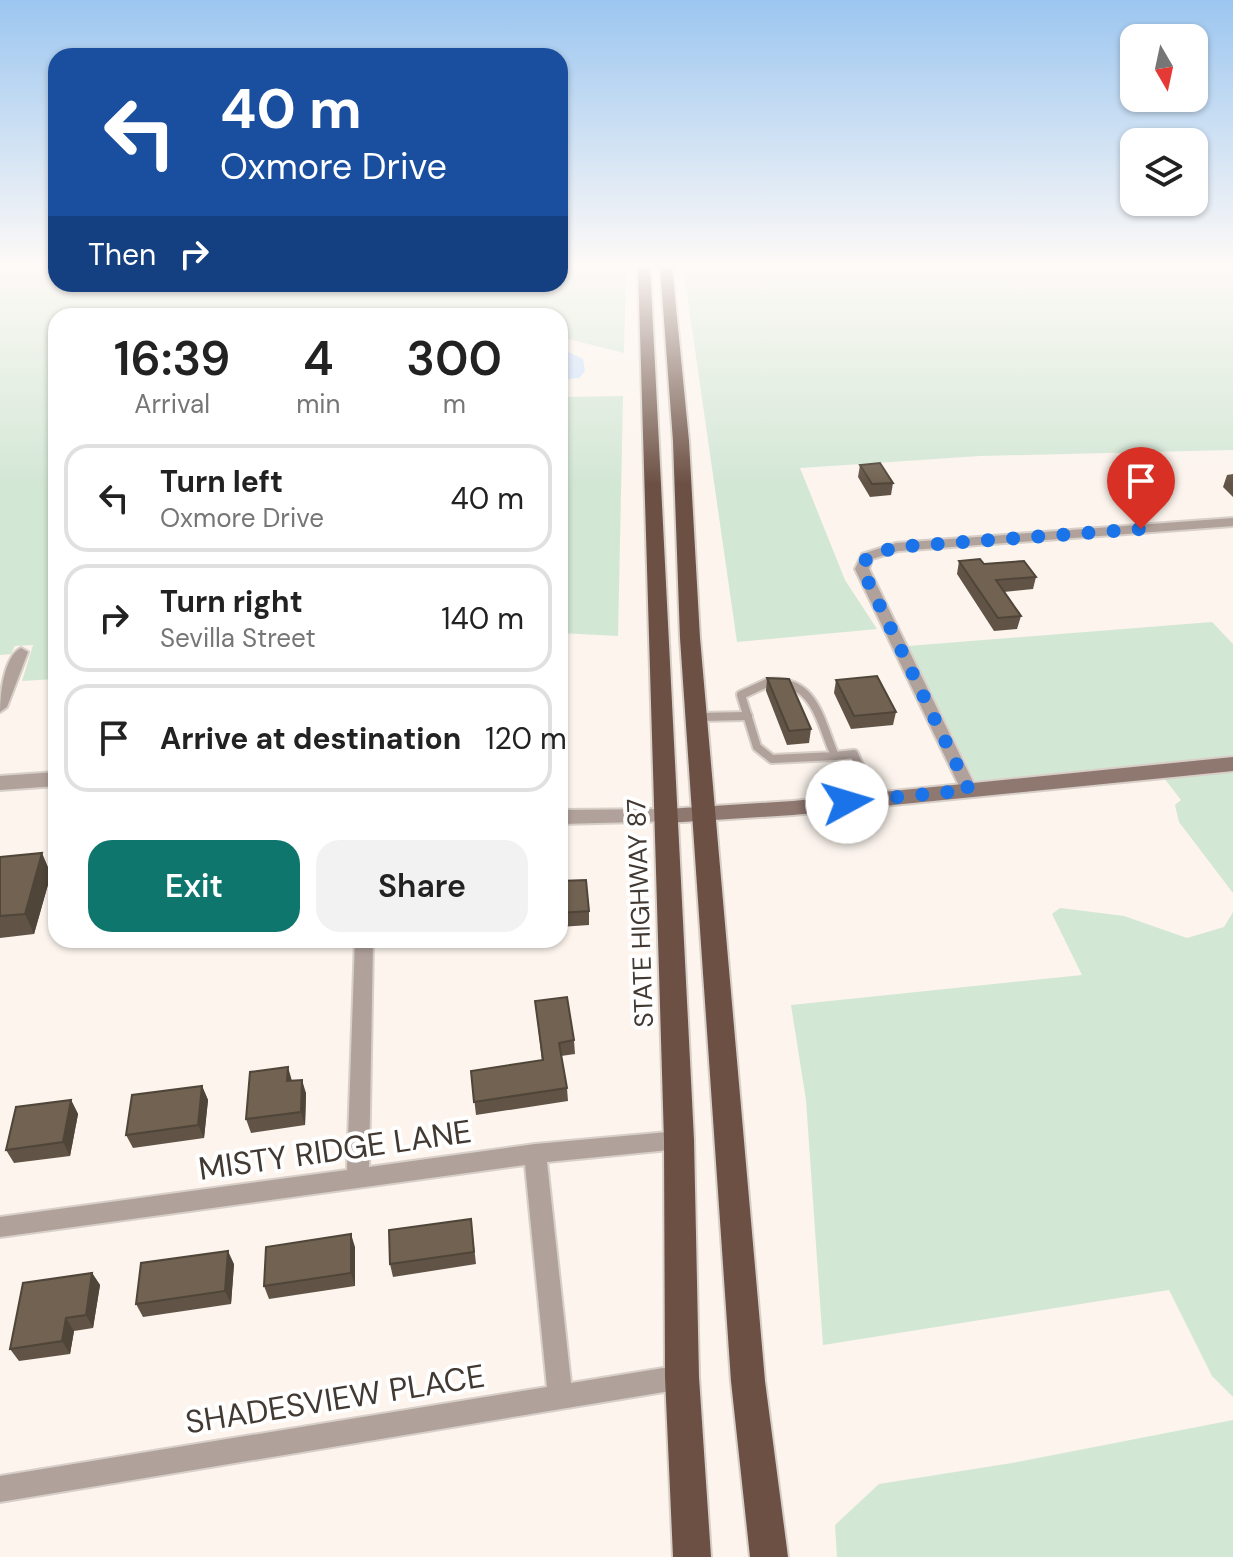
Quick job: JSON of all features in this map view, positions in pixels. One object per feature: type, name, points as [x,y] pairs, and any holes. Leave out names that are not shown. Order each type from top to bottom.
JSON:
[{"type":"highway","name":"STATE HIGHWAY 87","points":[[647,339],[679,1140],[682,1377],[692,1557]]},
{"type":"highway","points":[[671,339],[748,1381],[769,1557]]},
{"type":"main road","points":[[667,816],[874,800],[1233,764]]},
{"type":"street","points":[[969,790],[862,569],[867,557],[896,547],[1233,522]]},
{"type":"street","points":[[0,707],[21,652]]},
{"type":"street","points":[[0,783],[48,780]]},
{"type":"street","points":[[568,817],[667,816]]},
{"type":"street","points":[[358,1180],[364,948]]},
{"type":"street","name":"MISTY RIDGE LANE","points":[[0,1227],[535,1154],[679,1140]]},
{"type":"street","points":[[535,1154],[560,1397]]},
{"type":"street","name":"SHADESVIEW PLACE","points":[[0,1489],[682,1377]]},
{"type":"lane","points":[[835,756],[807,693],[796,684],[758,685],[741,695],[757,747],[772,759],[835,756],[854,754],[874,800]]},
{"type":"lane","points":[[697,717],[748,716]]},
{"type":"green space","points":[[0,339],[48,339],[48,679],[22,681],[33,645],[15,646],[11,654],[0,655]]},
{"type":"green space","points":[[568,339],[568,339],[624,339],[624,353]]},
{"type":"green space","points":[[693,339],[1233,339],[1233,450],[980,456],[800,468],[845,580],[877,629],[737,642]]},
{"type":"green space","points":[[623,396],[618,636],[568,633],[568,397]]},
{"type":"green space","points":[[1212,622],[1233,644],[1233,756],[975,781],[908,646]]},
{"type":"green space","points":[[1233,772],[1233,893],[1179,822],[1175,805],[1181,800],[1164,778]]},
{"type":"green space","points":[[1060,908],[1124,916],[1187,938],[1224,927],[1233,912],[1233,1397],[1212,1376],[1169,1290],[823,1345],[806,1100],[791,1005],[1082,975],[1052,914]]},
{"type":"green space","points":[[1233,1420],[1233,1557],[837,1557],[835,1525],[879,1484],[1012,1463]]},
{"type":"water","points":[[568,352],[583,359],[585,371],[579,378],[568,379]]},
{"type":"building","points":[[880,463],[893,483],[872,484],[860,465]]},
{"type":"building","points":[[980,559],[984,564],[1024,561],[1036,577],[996,580],[1021,616],[998,618],[959,561]]},
{"type":"building","points":[[877,676],[896,712],[854,716],[836,680]]},
{"type":"building","points":[[767,678],[789,679],[811,729],[789,731]]},
{"type":"building","points":[[42,853],[25,914],[0,916],[0,857]]},
{"type":"building","points":[[586,880],[589,911],[568,912],[568,881]]},
{"type":"building","points":[[567,997],[574,1040],[559,1043],[567,1088],[474,1102],[471,1071],[543,1060],[535,1001]]},
{"type":"building","points":[[288,1067],[287,1081],[302,1080],[301,1112],[246,1119],[250,1072]]},
{"type":"building","points":[[202,1086],[198,1125],[126,1135],[132,1095]]},
{"type":"building","points":[[71,1100],[63,1142],[6,1150],[16,1107]]},
{"type":"building","points":[[471,1219],[474,1252],[390,1264],[389,1230]]},
{"type":"building","points":[[351,1234],[351,1273],[264,1286],[266,1247]]},
{"type":"building","points":[[228,1251],[225,1291],[136,1304],[141,1263]]},
{"type":"building","points":[[92,1273],[86,1315],[66,1318],[62,1341],[10,1349],[23,1283]]},
{"type":"route","points":[[847,802],[969,790],[862,569],[867,557],[896,547],[1141,529]]}]
